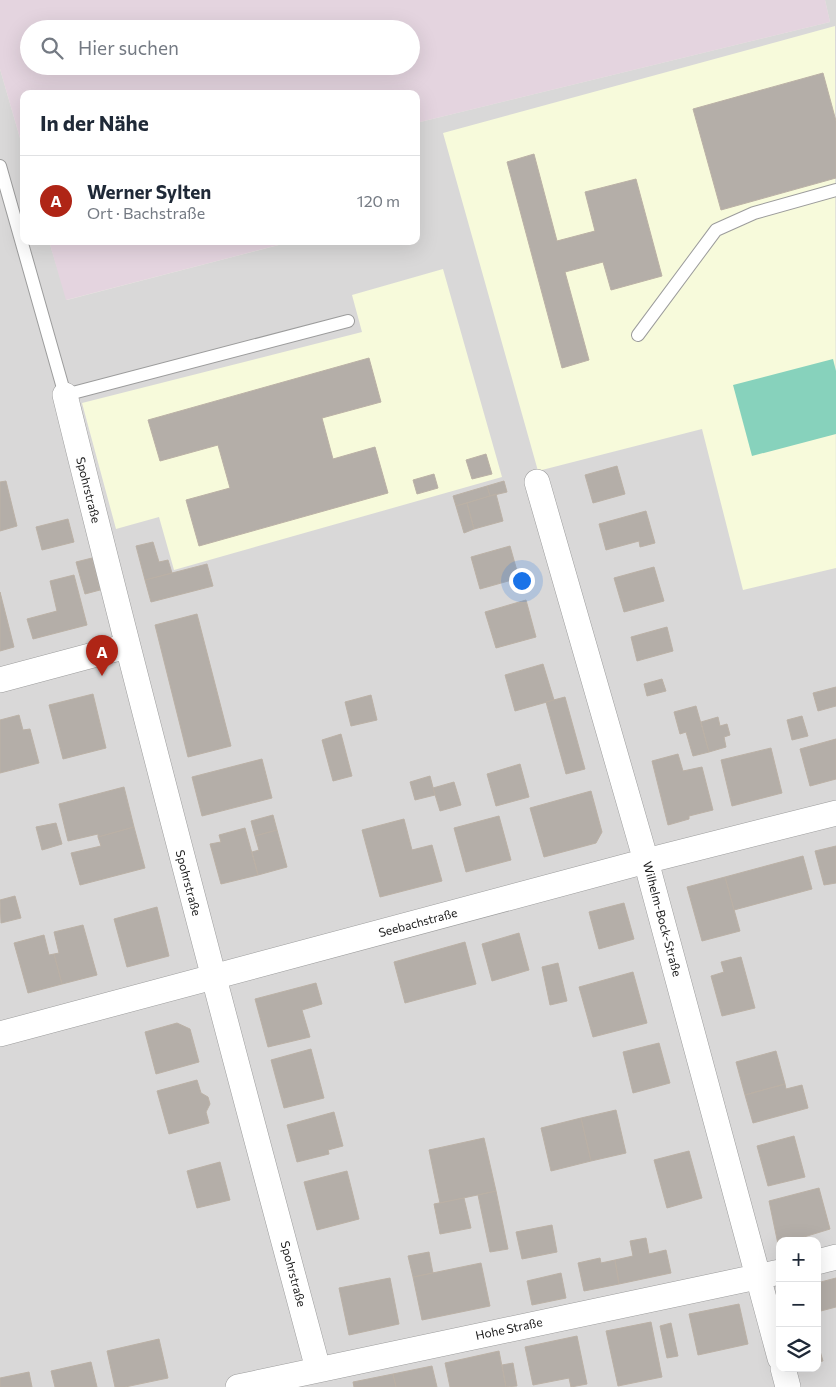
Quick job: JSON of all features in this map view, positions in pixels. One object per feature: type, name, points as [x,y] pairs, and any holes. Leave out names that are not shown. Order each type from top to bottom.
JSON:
[{"type":"street","name":"Spohrstraße","points":[[65,395],[127,646],[213,978],[318,1369]]},
{"type":"street","name":"Wilhelm-Bock-Straße","points":[[537,482],[646,861],[769,1274],[776,1327]]},
{"type":"street","points":[[0,680],[127,646]]},
{"type":"street","name":"Seebachstraße","points":[[0,1034],[646,861],[836,813]]},
{"type":"street","points":[[821,1261],[836,1257]]},
{"type":"street","name":"Hohe Straße","points":[[238,1387],[769,1274]]},
{"type":"street","points":[[783,1372],[788,1387]]},
{"type":"lane","points":[[0,166],[20,236]]},
{"type":"lane","points":[[638,335],[716,230],[754,213],[836,190]]},
{"type":"lane","points":[[22,245],[65,395],[348,321]]},
{"type":"shaded area","points":[[0,0],[825,0],[830,22],[420,122],[420,90],[20,90],[20,138],[0,69]]},
{"type":"shaded area","points":[[825,0],[836,0],[836,1387],[0,1387],[0,69],[20,138],[20,245],[50,245],[67,300],[279,245],[420,245],[420,122],[830,22]]},
{"type":"shaded area","points":[[835,26],[836,568],[743,590],[702,429],[538,471],[443,133]]},
{"type":"shaded area","points":[[50,245],[279,245],[66,300]]},
{"type":"shaded area","points":[[443,269],[502,477],[174,570],[159,517],[116,529],[82,403],[362,332],[352,295]]},
{"type":"green space","points":[[833,359],[836,371],[836,434],[752,456],[733,385]]},
{"type":"building","points":[[823,73],[836,121],[836,178],[721,210],[693,109]]},
{"type":"building","points":[[534,154],[557,241],[595,231],[585,192],[636,179],[662,276],[611,290],[603,262],[565,272],[589,360],[562,368],[507,162]]},
{"type":"building","points":[[369,358],[381,402],[322,418],[333,459],[375,447],[388,493],[199,546],[186,500],[230,488],[218,445],[160,461],[148,420]]},
{"type":"building","points":[[486,454],[492,474],[472,479],[466,460]]},
{"type":"building","points":[[617,466],[625,494],[593,503],[585,475]]},
{"type":"building","points":[[434,474],[438,488],[417,494],[413,480]]},
{"type":"building","points":[[6,481],[17,526],[0,531],[0,482]]},
{"type":"building","points":[[504,481],[507,492],[490,496],[487,486]]},
{"type":"building","points":[[487,486],[490,496],[456,506],[453,496]]},
{"type":"building","points":[[496,494],[503,521],[474,529],[467,503]]},
{"type":"building","points":[[467,503],[474,529],[464,533],[456,506]]},
{"type":"building","points":[[646,511],[655,543],[640,547],[639,541],[606,550],[599,524]]},
{"type":"building","points":[[68,519],[74,542],[42,550],[36,527]]},
{"type":"building","points":[[153,542],[159,562],[168,560],[172,573],[145,580],[136,546]]},
{"type":"building","points":[[510,546],[519,578],[480,589],[471,557]]},
{"type":"building","points":[[92,558],[100,590],[85,594],[76,562]]},
{"type":"building","points":[[207,564],[213,586],[151,602],[145,580]]},
{"type":"building","points":[[654,567],[664,601],[624,612],[614,578]]},
{"type":"building","points":[[74,575],[87,625],[33,639],[27,619],[57,611],[50,581]]},
{"type":"building","points":[[0,592],[14,647],[0,651]]},
{"type":"building","points":[[526,600],[536,637],[496,648],[485,612]]},
{"type":"building","points":[[197,614],[231,746],[188,757],[155,625]]},
{"type":"building","points":[[667,627],[673,651],[637,661],[631,637]]},
{"type":"building","points":[[543,664],[554,700],[515,711],[505,675]]},
{"type":"building","points":[[662,679],[666,691],[647,696],[644,684]]},
{"type":"building","points":[[836,687],[836,706],[818,711],[813,693]]},
{"type":"building","points":[[93,694],[106,748],[63,759],[49,705]]},
{"type":"building","points":[[371,695],[377,720],[351,726],[345,702]]},
{"type":"building","points":[[565,697],[585,769],[566,774],[546,702]]},
{"type":"building","points":[[696,706],[709,752],[693,756],[686,732],[680,734],[674,712]]},
{"type":"building","points":[[19,715],[23,730],[30,729],[39,763],[0,773],[0,720]]},
{"type":"building","points":[[802,716],[808,736],[792,740],[787,720]]},
{"type":"building","points":[[718,717],[720,726],[727,724],[730,735],[724,737],[726,747],[709,752],[701,722]]},
{"type":"building","points":[[341,734],[352,776],[333,781],[322,740]]},
{"type":"building","points":[[836,739],[836,779],[810,786],[800,749]]},
{"type":"building","points":[[771,748],[782,793],[732,806],[721,760]]},
{"type":"building","points":[[678,754],[683,771],[702,767],[713,810],[689,816],[689,819],[668,825],[652,761]]},
{"type":"building","points":[[262,759],[272,798],[202,816],[192,777]]},
{"type":"building","points":[[520,764],[529,797],[496,806],[487,774]]},
{"type":"building","points":[[430,776],[435,795],[415,800],[410,782]]},
{"type":"building","points":[[454,782],[461,805],[440,811],[433,788]]},
{"type":"building","points":[[124,787],[134,827],[98,837],[98,834],[68,841],[59,804]]},
{"type":"building","points":[[591,791],[602,832],[596,843],[544,857],[530,808]]},
{"type":"building","points":[[273,815],[277,830],[255,836],[251,821]]},
{"type":"building","points":[[499,816],[511,860],[466,872],[454,828]]},
{"type":"building","points":[[404,819],[412,850],[432,845],[442,881],[380,897],[362,830]]},
{"type":"building","points":[[56,823],[62,844],[42,850],[36,827]]},
{"type":"building","points":[[134,827],[145,868],[80,885],[71,853],[101,846],[98,837]]},
{"type":"building","points":[[245,828],[258,875],[221,884],[210,844],[221,842],[219,835]]},
{"type":"building","points":[[277,830],[287,867],[258,875],[252,852],[259,850],[255,836]]},
{"type":"building","points":[[836,846],[836,883],[824,885],[815,851]]},
{"type":"building","points":[[803,856],[812,889],[734,910],[725,877]]},
{"type":"building","points":[[725,877],[740,931],[702,941],[687,887]]},
{"type":"building","points":[[15,896],[21,918],[1,923],[0,900]]},
{"type":"building","points":[[624,903],[634,939],[599,949],[589,912]]},
{"type":"building","points":[[157,907],[169,956],[127,967],[114,919]]},
{"type":"building","points":[[83,925],[97,975],[62,984],[54,954],[59,953],[54,932]]},
{"type":"building","points":[[519,933],[529,970],[492,981],[482,944]]},
{"type":"building","points":[[44,935],[49,955],[54,954],[62,984],[28,993],[14,943]]},
{"type":"building","points":[[465,942],[476,984],[405,1003],[394,962]]},
{"type":"building","points":[[741,957],[755,1008],[722,1016],[711,976],[724,972],[721,962]]},
{"type":"building","points":[[558,963],[567,1001],[550,1005],[542,967]]},
{"type":"building","points":[[633,972],[647,1023],[593,1037],[579,987]]},
{"type":"building","points":[[316,983],[322,1004],[302,1010],[310,1037],[268,1047],[255,999]]},
{"type":"building","points":[[177,1023],[190,1029],[199,1062],[156,1074],[145,1032]]},
{"type":"building","points":[[659,1043],[670,1083],[633,1093],[623,1052]]},
{"type":"building","points":[[311,1049],[324,1098],[284,1108],[271,1060]]},
{"type":"building","points":[[776,1051],[785,1084],[745,1095],[736,1062]]},
{"type":"building","points":[[197,1080],[201,1093],[208,1097],[210,1104],[206,1112],[209,1123],[169,1134],[157,1091]]},
{"type":"building","points":[[785,1084],[786,1089],[802,1085],[808,1108],[753,1123],[745,1095]]},
{"type":"building","points":[[616,1110],[626,1153],[591,1161],[581,1118]]},
{"type":"building","points":[[334,1112],[343,1146],[328,1150],[329,1154],[297,1162],[287,1125]]},
{"type":"building","points":[[581,1118],[591,1161],[551,1171],[541,1128]]},
{"type":"building","points":[[794,1136],[805,1177],[768,1186],[757,1146]]},
{"type":"building","points":[[484,1138],[496,1191],[440,1203],[429,1150]]},
{"type":"building","points":[[689,1151],[702,1198],[667,1208],[654,1160]]},
{"type":"building","points":[[220,1162],[230,1200],[197,1208],[187,1171]]},
{"type":"building","points":[[347,1171],[359,1219],[317,1230],[304,1182]]},
{"type":"building","points":[[819,1188],[830,1229],[804,1237],[777,1237],[769,1201]]},
{"type":"building","points":[[496,1191],[508,1249],[490,1252],[478,1195]]},
{"type":"building","points":[[464,1198],[471,1228],[440,1234],[434,1204]]},
{"type":"building","points":[[552,1225],[557,1252],[522,1259],[516,1232]]},
{"type":"building","points":[[646,1238],[649,1254],[666,1250],[671,1273],[619,1284],[615,1260],[633,1256],[630,1241]]},
{"type":"building","points":[[429,1252],[433,1273],[413,1277],[408,1256]]},
{"type":"building","points":[[600,1258],[601,1263],[615,1260],[619,1284],[584,1291],[578,1263]]},
{"type":"building","points":[[481,1263],[490,1306],[422,1320],[413,1277]]},
{"type":"building","points":[[561,1273],[566,1298],[532,1305],[527,1281]]},
{"type":"building","points":[[390,1278],[399,1324],[349,1335],[339,1288]]},
{"type":"building","points":[[836,1278],[836,1307],[821,1311],[821,1282]]},
{"type":"building","points":[[739,1304],[748,1344],[698,1355],[689,1314]]},
{"type":"building","points":[[651,1322],[662,1377],[618,1386],[606,1331]]},
{"type":"building","points":[[671,1323],[678,1356],[667,1358],[660,1326]]},
{"type":"building","points":[[577,1336],[587,1384],[571,1387],[569,1378],[533,1385],[525,1347]]},
{"type":"building","points":[[159,1339],[168,1378],[125,1387],[115,1387],[107,1351]]},
{"type":"building","points":[[499,1351],[506,1387],[450,1387],[445,1363]]},
{"type":"building","points":[[91,1362],[97,1387],[55,1387],[51,1371]]},
{"type":"building","points":[[513,1363],[517,1386],[506,1387],[502,1365]]},
{"type":"building","points":[[432,1366],[437,1387],[396,1387],[393,1374]]},
{"type":"building","points":[[29,1372],[32,1387],[0,1387],[0,1378]]},
{"type":"building","points":[[393,1374],[396,1387],[354,1387],[353,1382]]},
{"type":"place","name":"Werner Sylten","points":[[102,676]]}]
